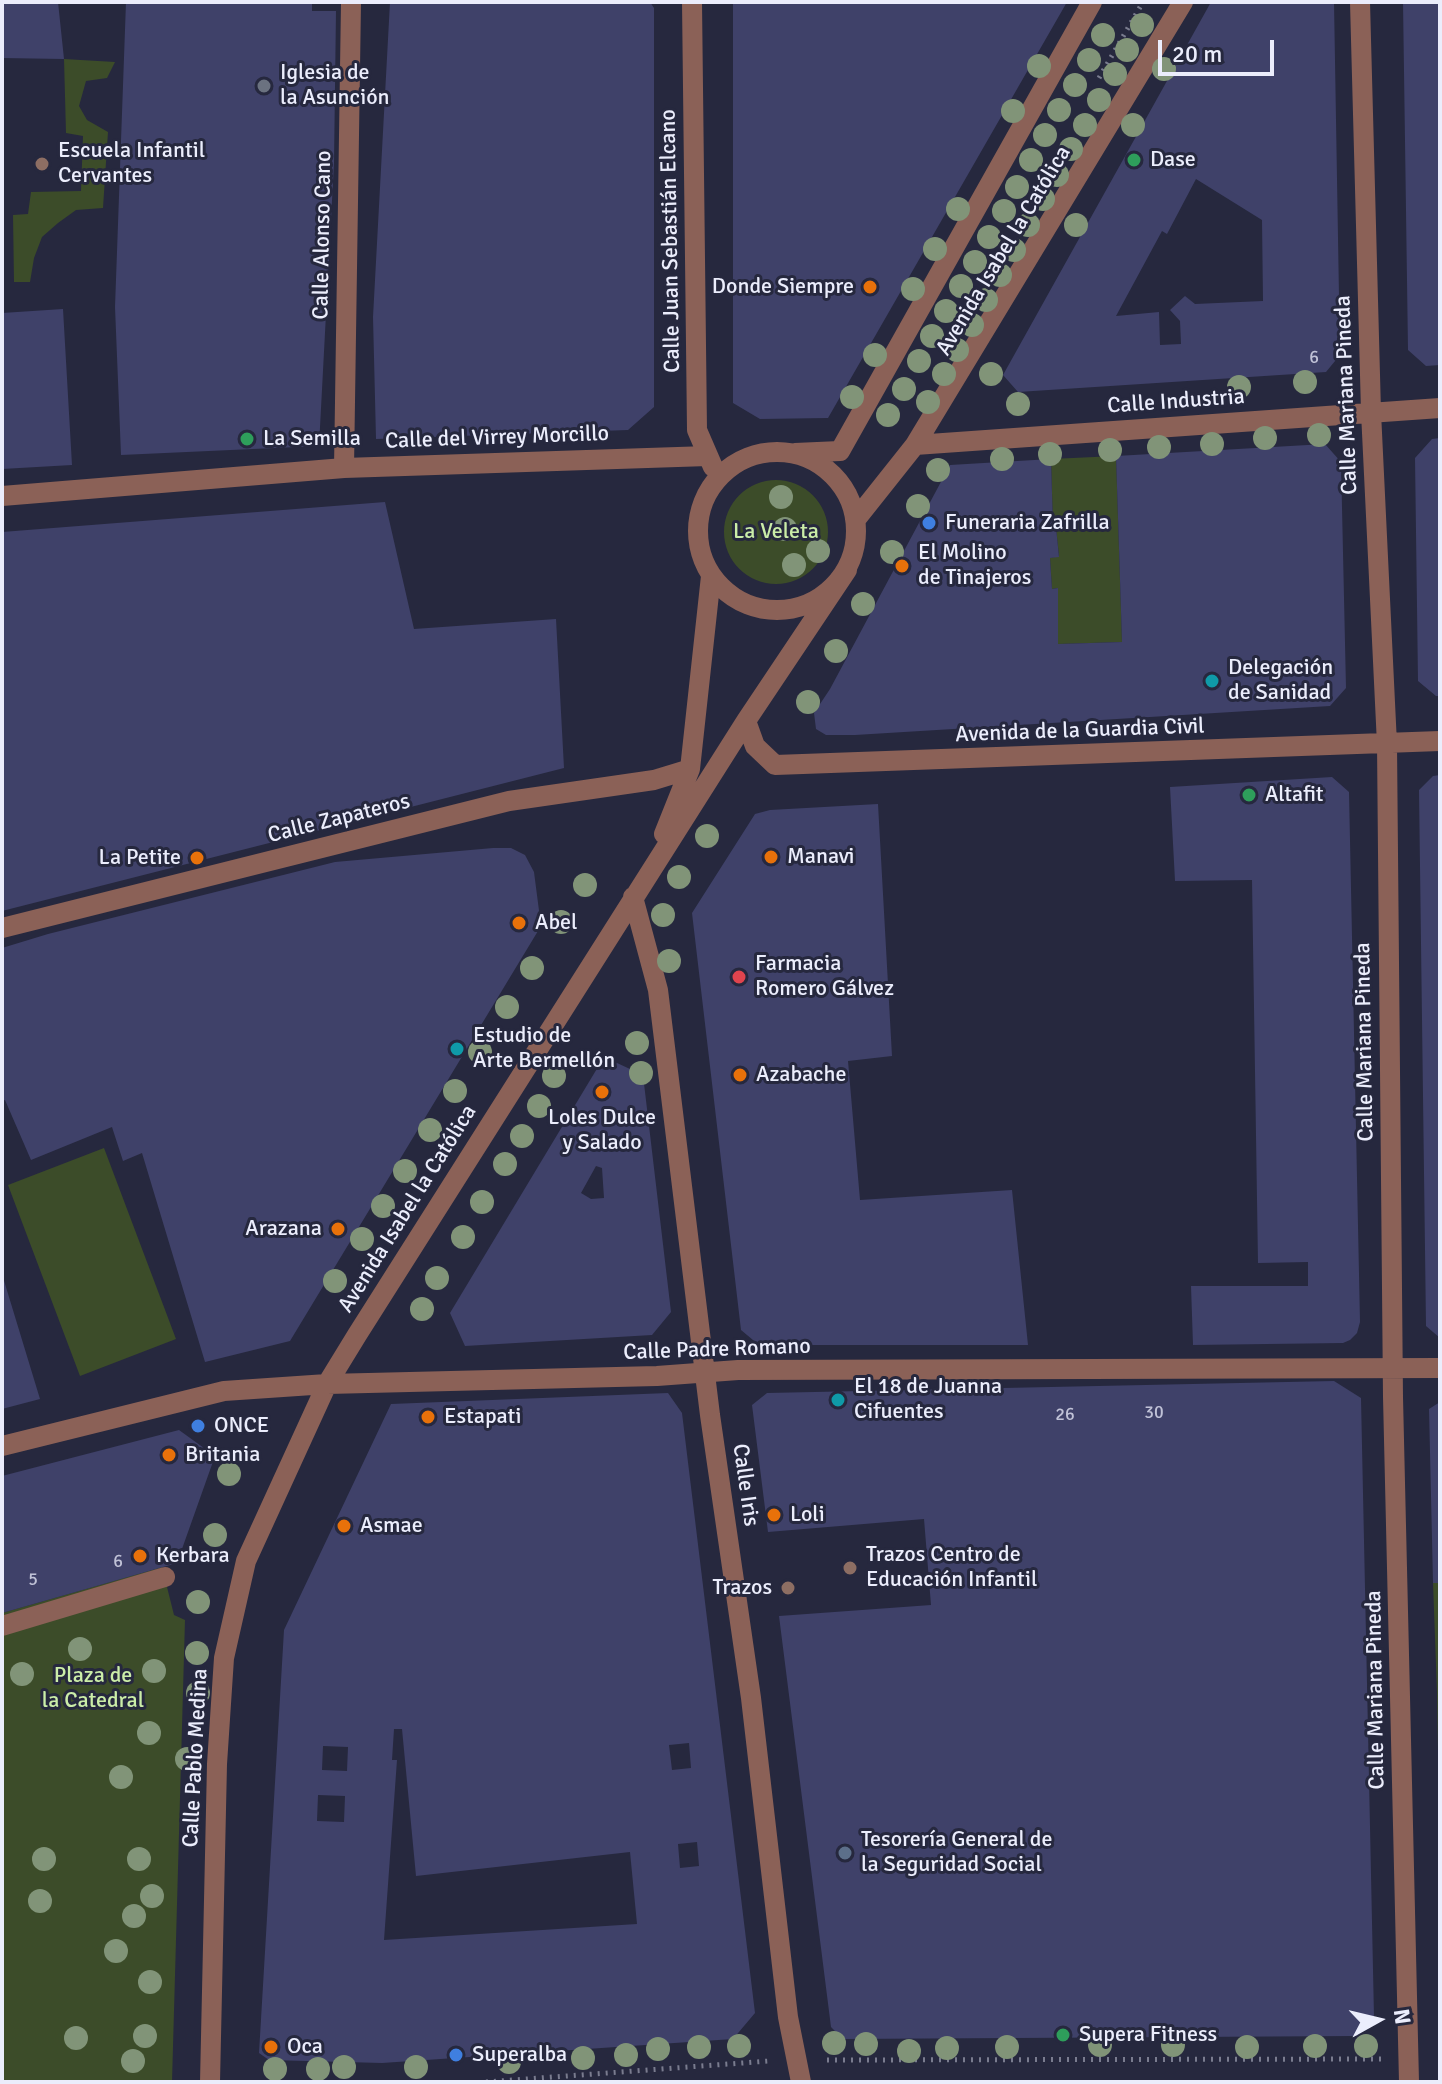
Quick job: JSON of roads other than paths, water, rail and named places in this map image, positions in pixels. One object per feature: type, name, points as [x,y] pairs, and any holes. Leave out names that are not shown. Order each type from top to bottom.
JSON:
[{"type":"street","name":"Calle Alonso Cano","points":[[344,468],[351,2]]},
{"type":"street","name":"Calle Juan Sebastián Elcano","points":[[692,2],[697,430],[718,475]]},
{"type":"street","name":"Avenida Isabel la Católica","points":[[795,453],[840,451],[1092,2]]},
{"type":"street","name":"Avenida Isabel la Católica","points":[[857,518],[915,445],[1183,2]]},
{"type":"street","name":"Calle Mariana Pineda","points":[[1360,2],[1371,412],[1387,744],[1393,1369],[1409,2082]]},
{"type":"street","name":"Calle Industria","points":[[915,445],[1440,408]]},
{"type":"street","points":[[767,451],[795,453],[814,460],[836,477],[857,518],[857,536],[847,570],[829,592],[806,606],[792,609],[764,610],[738,601],[711,576],[700,551],[697,522],[705,495],[718,475],[733,464],[767,451]]},
{"type":"street","name":"Calle del Virrey Morcillo","points":[[2,496],[344,468],[708,456]]},
{"type":"street","name":"Avenida Isabel la Católica","points":[[298,1450],[327,1384],[645,878],[847,570]]},
{"type":"street","name":"Avenida Isabel la Católica","points":[[645,878],[690,769],[711,576]]},
{"type":"street","name":"Avenida de la Guardia Civil","points":[[746,721],[755,746],[775,765],[1440,741]]},
{"type":"street","name":"Calle Zapateros","points":[[2,928],[509,801],[654,780],[690,769]]},
{"type":"street","name":"Calle Iris","points":[[633,897],[658,990],[705,1373],[751,1698],[795,2060],[801,2082]]},
{"type":"street","name":"Calle Padre Romano","points":[[2,1446],[224,1391],[327,1384],[738,1370],[1440,1368]]},
{"type":"street","name":"Calle Pablo Medina","points":[[210,2082],[217,1764],[224,1658],[246,1561],[298,1450]]},
{"type":"street","points":[[2,1626],[165,1577]]},
{"type":"place","name":"Iglesia de la Asunción","points":[[264,86]]},
{"type":"place","name":"Dase","points":[[1134,160]]},
{"type":"place","name":"Escuela Infantil Cervantes","points":[[42,164]]},
{"type":"place","name":"Donde Siempre","points":[[870,287]]},
{"type":"place","name":"La Semilla","points":[[247,439]]},
{"type":"place","name":"Funeraria Zafrilla","points":[[929,523]]},
{"type":"place","name":"El Molino de Tinajeros","points":[[902,566]]},
{"type":"place","name":"Delegación de Sanidad","points":[[1212,681]]},
{"type":"place","name":"Altafit","points":[[1249,795]]},
{"type":"place","name":"Manavi","points":[[771,857]]},
{"type":"place","name":"La Petite","points":[[197,858]]},
{"type":"place","name":"Abel","points":[[519,923]]},
{"type":"place","name":"Farmacia Romero Gálvez","points":[[739,977]]},
{"type":"place","name":"Estudio de Arte Bermellón","points":[[457,1049]]},
{"type":"place","name":"Azabache","points":[[740,1075]]},
{"type":"place","name":"Loles Dulce y Salado","points":[[602,1092]]},
{"type":"place","name":"Arazana","points":[[338,1229]]},
{"type":"place","name":"El 18 de Juanna Cifuentes","points":[[838,1400]]},
{"type":"place","name":"Estapati","points":[[428,1417]]},
{"type":"place","name":"ONCE","points":[[198,1426]]},
{"type":"place","name":"Britania","points":[[169,1455]]},
{"type":"place","name":"Loli","points":[[774,1515]]},
{"type":"place","name":"Asmae","points":[[344,1526]]},
{"type":"place","name":"Kerbara","points":[[140,1556]]},
{"type":"place","name":"Trazos Centro de Educación Infantil","points":[[850,1568]]},
{"type":"place","name":"Trazos","points":[[788,1588]]},
{"type":"place","name":"Tesorería General de la Seguridad Social","points":[[845,1853]]},
{"type":"place","name":"Supera Fitness","points":[[1063,2035]]},
{"type":"place","name":"Oca","points":[[271,2047]]},
{"type":"place","name":"Superalba","points":[[456,2055]]},
{"type":"park label","name":"La Veleta","points":[[776,532]]},
{"type":"park label","name":"Plaza de la Catedral","points":[[93,1688]]}]
